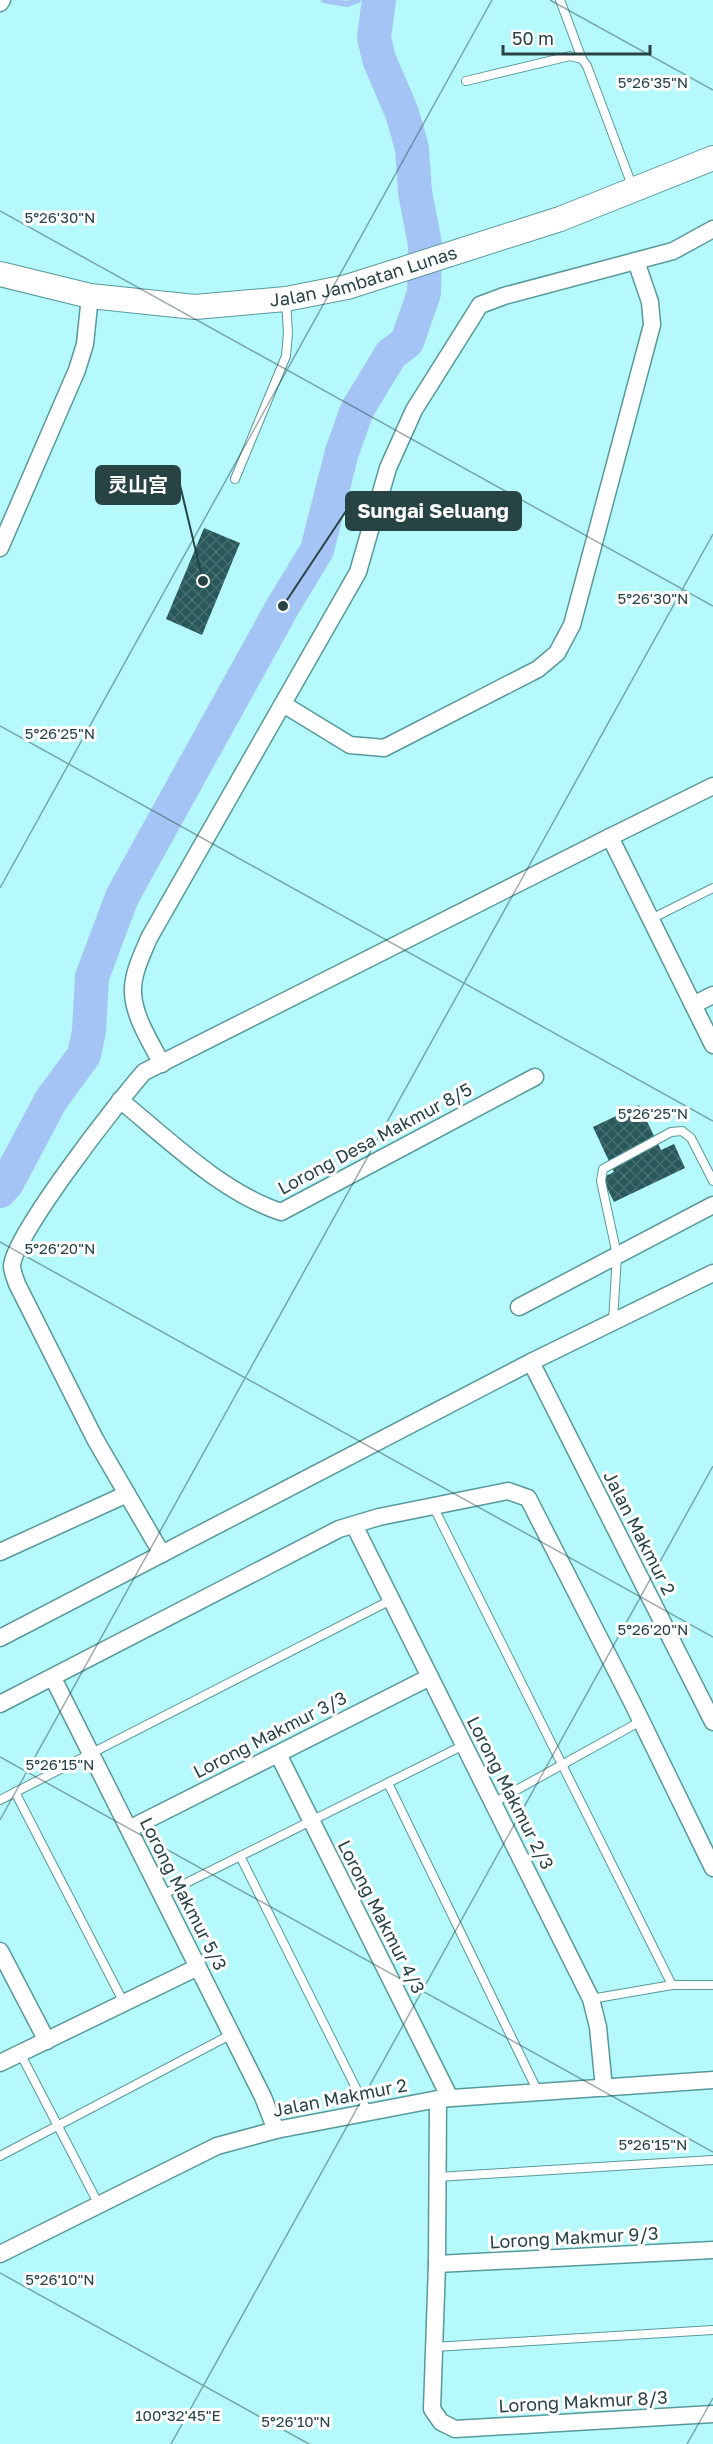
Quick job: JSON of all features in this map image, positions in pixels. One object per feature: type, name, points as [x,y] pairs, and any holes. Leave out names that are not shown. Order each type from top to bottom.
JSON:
[{"type":"main road","name":"Jalan Jambatan Lunas","points":[[0,274],[90,296],[195,307],[285,299],[347,287],[560,219],[713,158]]},
{"type":"street","points":[[162,1064],[141,1022],[133,993],[137,966],[149,939],[358,572],[388,468],[414,411],[480,305],[504,296],[673,251],[713,229]]},
{"type":"street","points":[[283,704],[350,746],[384,748],[538,669],[557,653],[572,625],[652,326],[650,302],[636,261]]},
{"type":"street","points":[[0,548],[77,370],[86,344],[90,296]]},
{"type":"street","points":[[162,1554],[95,1439],[17,1284],[12,1265],[36,1217],[120,1100],[144,1072],[713,786]]},
{"type":"street","points":[[610,837],[713,1045]]},
{"type":"street","points":[[693,1005],[713,995]]},
{"type":"street","name":"Lorong Desa Makmur 8/5","points":[[120,1100],[232,1190],[258,1204],[280,1212],[535,1077]]},
{"type":"street","points":[[519,1307],[713,1205]]},
{"type":"street","points":[[0,1638],[531,1362],[713,1273]]},
{"type":"street","name":"Jalan Makmur 2","points":[[531,1362],[713,1722]]},
{"type":"street","points":[[0,1704],[339,1529],[508,1491],[528,1498],[713,1868]]},
{"type":"street","points":[[0,1552],[127,1494]]},
{"type":"street","name":"Lorong Makmur 2/3","points":[[354,1524],[591,1999],[598,2027],[604,2088]]},
{"type":"street","name":"Lorong Makmur 3/3","points":[[129,1829],[430,1677]]},
{"type":"street","name":"Lorong Makmur 5/3","points":[[52,1678],[232,2034],[263,2097],[276,2130]]},
{"type":"street","name":"Lorong Makmur 4/3","points":[[278,1754],[444,2098]]},
{"type":"street","points":[[0,1951],[47,2041]]},
{"type":"street","points":[[0,2063],[198,1966]]},
{"type":"street","name":"Jalan Makmur 2","points":[[0,2254],[217,2146],[276,2130],[444,2098],[713,2080]]},
{"type":"street","points":[[434,2347],[437,2177],[444,2098]]},
{"type":"street","name":"Lorong Makmur 9/3","points":[[437,2264],[713,2250]]},
{"type":"street","name":"Lorong Makmur 8/3","points":[[434,2347],[432,2409],[441,2422],[455,2429],[713,2414]]},
{"type":"lane","points":[[560,0],[633,190]]},
{"type":"lane","points":[[466,81],[570,56],[582,59]]},
{"type":"lane","points":[[235,479],[286,356],[288,333],[285,299]]},
{"type":"lane","points":[[651,919],[713,888]]},
{"type":"lane","points":[[613,1322],[617,1255],[601,1181],[603,1169],[671,1132],[682,1131],[691,1138],[713,1181]]},
{"type":"lane","points":[[434,1506],[672,1986]]},
{"type":"lane","points":[[0,1800],[392,1600]]},
{"type":"lane","points":[[493,1803],[564,1766],[641,1721]]},
{"type":"lane","points":[[162,1895],[464,1745]]},
{"type":"lane","points":[[388,1783],[538,2092]]},
{"type":"lane","points":[[15,1792],[124,2003]]},
{"type":"lane","points":[[240,1856],[368,2112]]},
{"type":"lane","points":[[591,1999],[672,1986],[713,1985]]},
{"type":"lane","points":[[0,2156],[232,2034]]},
{"type":"lane","points":[[20,2053],[99,2205]]},
{"type":"lane","points":[[437,2177],[713,2160]]},
{"type":"lane","points":[[434,2347],[713,2330]]},
{"type":"building","points":[[204,528],[240,543],[202,635],[166,619]]},
{"type":"building","points":[[639,1105],[661,1150],[674,1144],[685,1168],[614,1202],[602,1178],[614,1172],[593,1127]]},
{"type":"waterway","points":[[324,0],[347,4],[358,0]]},
{"type":"waterway","points":[[0,1191],[7,1183],[51,1100],[84,1055],[89,1031],[92,977],[122,897],[283,606],[317,550],[342,452],[357,410],[391,354],[407,342],[424,293],[425,244],[415,192],[412,148],[402,113],[379,59],[374,37],[379,0]]},
{"type":"place","name":"灵山宫","points":[[203,581]]},
{"type":"place","name":"Sungai Seluang","points":[[283,606]]}]
